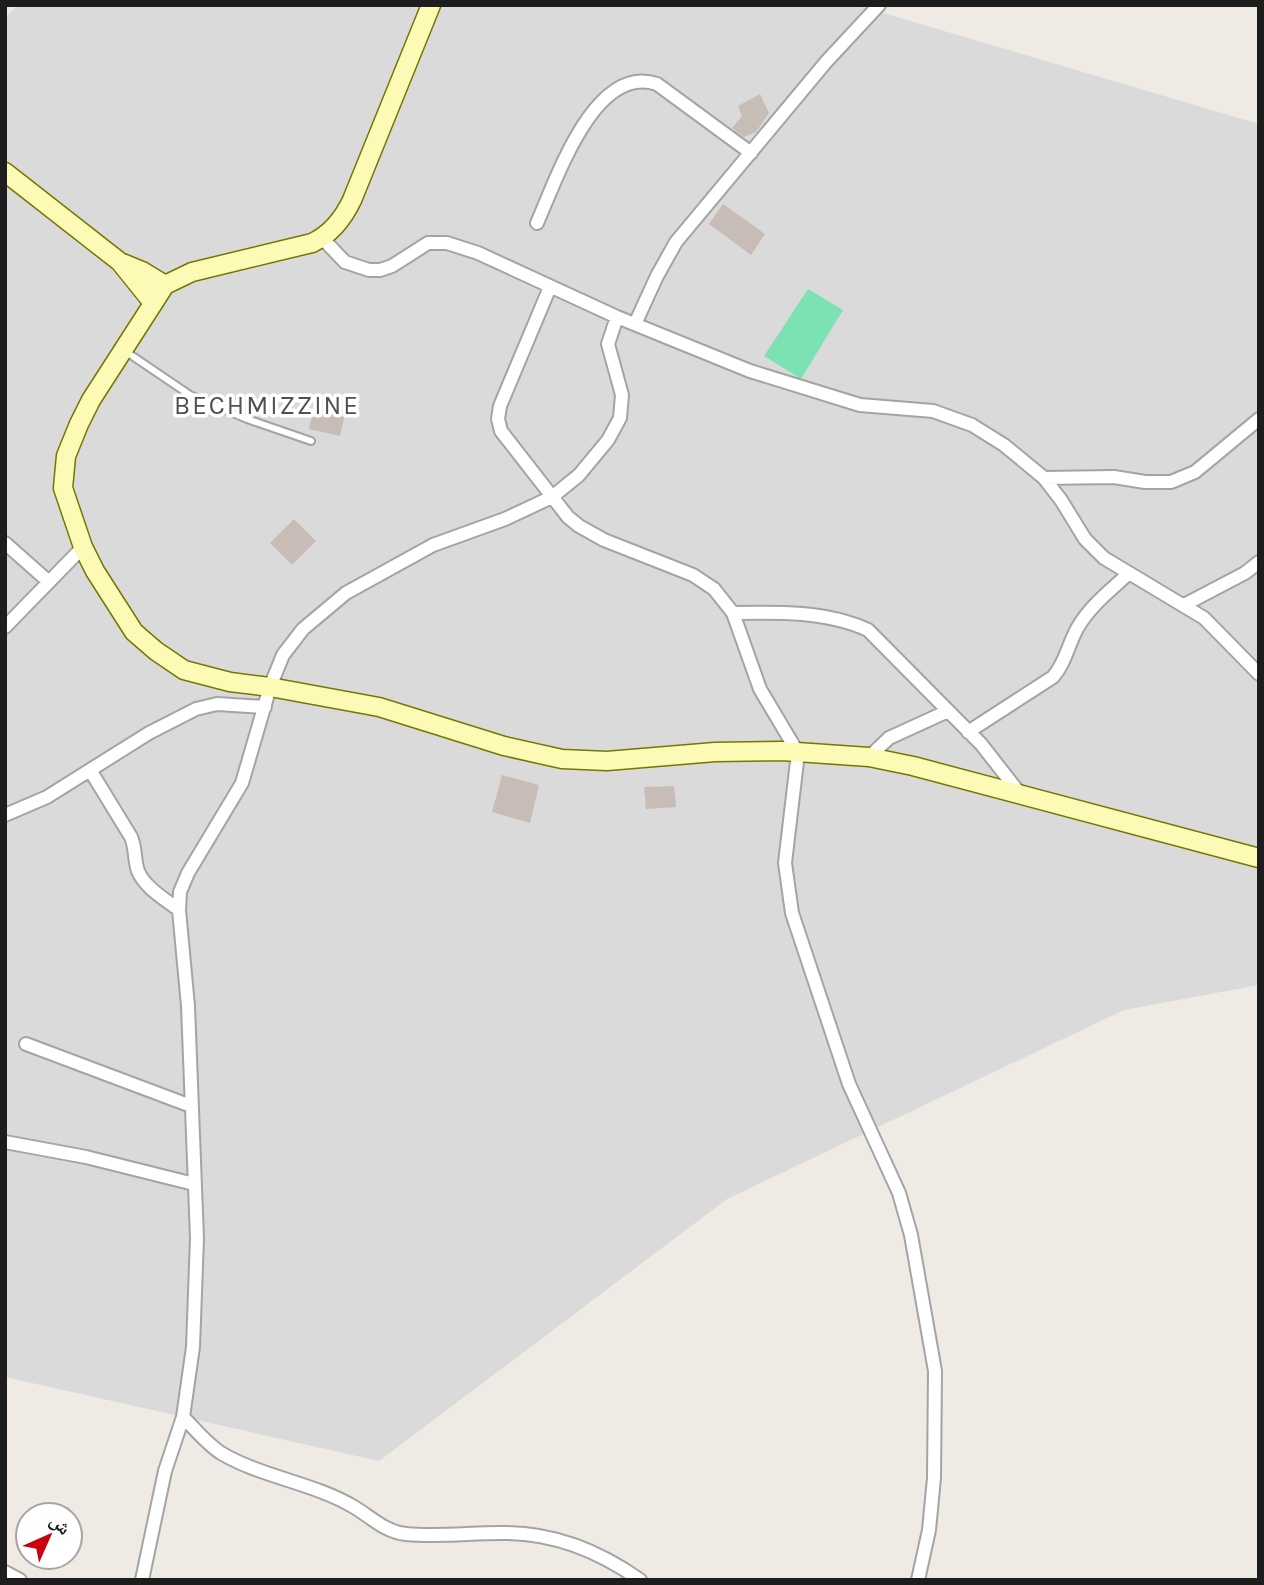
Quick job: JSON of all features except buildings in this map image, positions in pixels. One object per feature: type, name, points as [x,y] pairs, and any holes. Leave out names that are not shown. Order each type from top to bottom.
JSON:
[{"type":"main road","points":[[431,5],[352,200],[338,223],[322,238],[299,247],[192,272],[165,285],[85,412],[66,456],[63,488],[83,547],[134,632],[184,670],[230,682],[379,707],[504,746],[562,759],[607,761],[715,752],[869,757],[913,766],[1259,859]]},
{"type":"main road","points":[[5,172],[120,262],[165,285]]},
{"type":"main road","points":[[120,262],[153,303]]},
{"type":"street","points":[[635,324],[656,276],[676,242],[826,62],[878,5]]},
{"type":"street","points":[[537,223],[572,144],[589,117],[610,95],[638,81],[657,84],[751,153]]},
{"type":"street","points":[[322,238],[345,262],[369,270],[391,266],[428,243],[447,243],[478,253],[617,317],[750,371],[860,405],[933,411],[972,425],[1004,444],[1044,478],[1085,539],[1104,558],[1184,605],[1211,625],[1259,674]]},
{"type":"street","points":[[550,287],[500,407],[498,419],[501,431],[552,497],[579,526],[619,547],[693,575],[714,589],[733,613],[760,689],[798,753],[785,863],[792,913],[849,1084],[899,1193],[911,1235],[933,1359],[934,1478],[929,1530],[918,1580]]},
{"type":"street","points":[[142,1580],[165,1471],[183,1417],[195,1303],[197,1238],[188,1006],[179,910],[180,892],[188,873],[242,783],[270,687],[283,655],[303,629],[346,593],[433,545],[505,519],[552,497],[587,467],[608,440],[620,418],[622,406],[620,385],[608,344],[617,317]]},
{"type":"street","points":[[1044,478],[1114,477],[1145,482],[1171,482],[1195,471],[1259,419]]},
{"type":"street","points":[[5,543],[49,582]]},
{"type":"street","points":[[5,627],[83,547]]},
{"type":"street","points":[[1184,605],[1245,573],[1259,562]]},
{"type":"street","points":[[968,732],[1053,677],[1062,666],[1073,638],[1085,618],[1128,574]]},
{"type":"street","points":[[733,613],[799,614],[851,622],[877,636],[993,757],[1021,795]]},
{"type":"street","points":[[5,816],[47,797],[149,733],[196,709],[216,704],[265,707]]},
{"type":"street","points":[[869,757],[889,738],[948,711]]},
{"type":"street","points":[[90,770],[131,837],[137,868],[142,878],[179,910]]},
{"type":"street","points":[[26,1044],[191,1106]]},
{"type":"street","points":[[5,1142],[86,1157],[194,1184]]},
{"type":"street","points":[[183,1417],[221,1452],[344,1502],[384,1528],[403,1534],[506,1533],[566,1542],[598,1554],[640,1580]]},
{"type":"street","points":[[5,1572],[20,1580]]},
{"type":"lane","points":[[124,350],[190,395],[247,419],[311,441]]},
{"type":"shaded area","points":[[18,5],[856,5],[1259,124],[1259,985],[1124,1010],[727,1199],[379,1461],[5,1377],[5,18]]},
{"type":"green space","points":[[808,289],[843,310],[801,379],[764,356]]},
{"type":"district","name":"BECHMIZZINE","points":[[267,405]]}]
